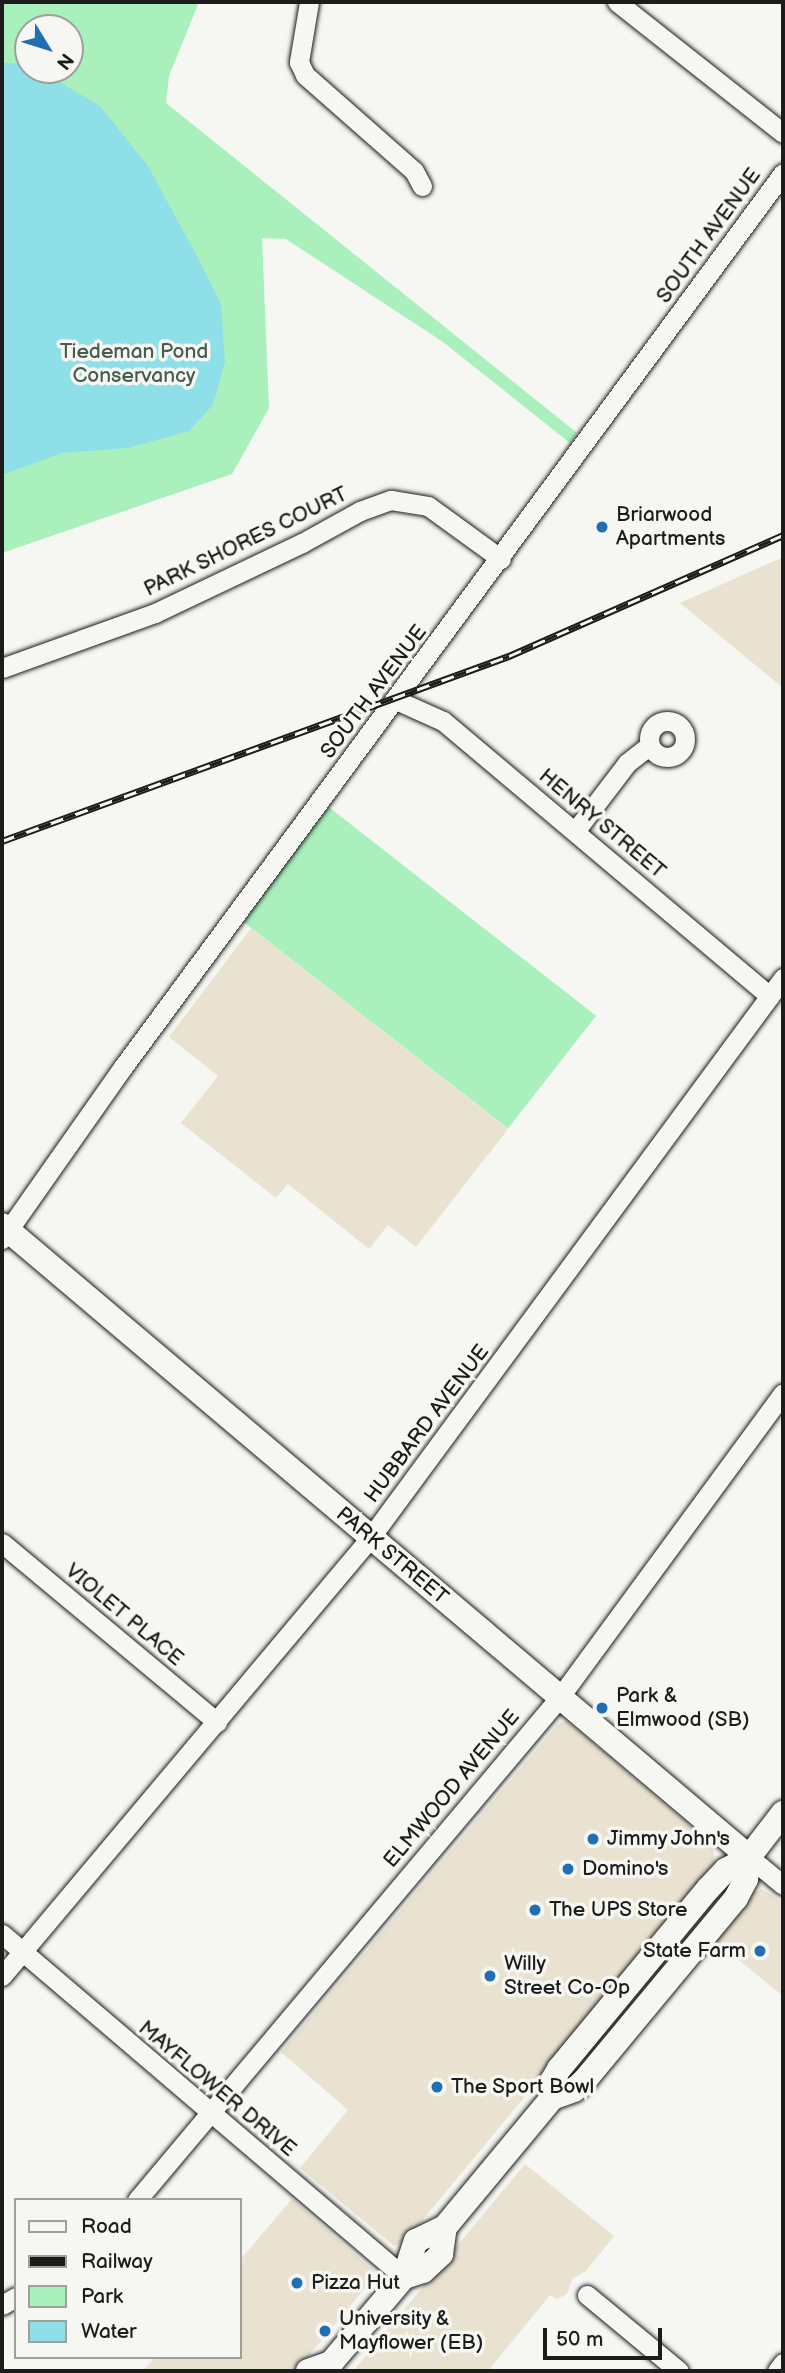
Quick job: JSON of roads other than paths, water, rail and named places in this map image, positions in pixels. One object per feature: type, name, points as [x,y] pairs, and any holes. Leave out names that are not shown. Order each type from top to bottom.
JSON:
[{"type":"main road","name":"PARK STREET","points":[[4,1231],[749,1857]]},
{"type":"main road","points":[[324,2369],[404,2277],[416,2241],[445,2227],[552,2098],[579,2086],[728,1907],[745,1883],[749,1857],[783,1814]]},
{"type":"street","points":[[309,2],[299,62],[305,75],[414,171],[422,186]]},
{"type":"street","points":[[617,2],[783,133]]},
{"type":"street","name":"SOUTH AVENUE","points":[[4,1231],[783,173]]},
{"type":"street","name":"PARK SHORES COURT","points":[[2,668],[155,613],[302,544],[360,511],[391,500],[428,506],[501,559]]},
{"type":"street","name":"HENRY STREET","points":[[396,701],[443,721],[576,830],[770,996]]},
{"type":"street","points":[[576,830],[627,763],[649,746]]},
{"type":"street","name":"HUBBARD AVENUE","points":[[2,1976],[370,1538],[783,978]]},
{"type":"street","name":"ELMWOOD AVENUE","points":[[138,2198],[559,1698],[783,1393]]},
{"type":"street","name":"VIOLET PLACE","points":[[2,1543],[217,1722]]},
{"type":"street","name":"PARK STREET","points":[[749,1857],[783,1885]]},
{"type":"street","name":"MAYFLOWER DRIVE","points":[[2,1934],[404,2277]]},
{"type":"street","points":[[587,2295],[679,2371]]},
{"type":"street","points":[[777,2371],[783,2363]]},
{"type":"water","points":[[2,63],[14,63],[14,84],[63,84],[100,106],[148,166],[221,304],[225,362],[213,405],[189,431],[128,448],[62,453],[2,475]]},
{"type":"railway","points":[[2,841],[509,656],[783,535]]},
{"type":"place","name":"Briarwood Apartments","points":[[602,527]]},
{"type":"place","name":"Park & Elmwood (SB)","points":[[602,1708]]},
{"type":"place","name":"Jimmy John's","points":[[593,1839]]},
{"type":"place","name":"Domino's","points":[[568,1869]]},
{"type":"place","name":"The UPS Store","points":[[535,1910]]},
{"type":"place","name":"State Farm","points":[[760,1951]]},
{"type":"place","name":"Willy Street Co-Op","points":[[490,1976]]},
{"type":"place","name":"The Sport Bowl","points":[[437,2087]]},
{"type":"place","name":"Pizza Hut","points":[[297,2283]]},
{"type":"place","name":"University & Mayflower (EB)","points":[[325,2331]]},
{"type":"park label","name":"Tiedeman Pond Conservancy","points":[[134,364]]}]
